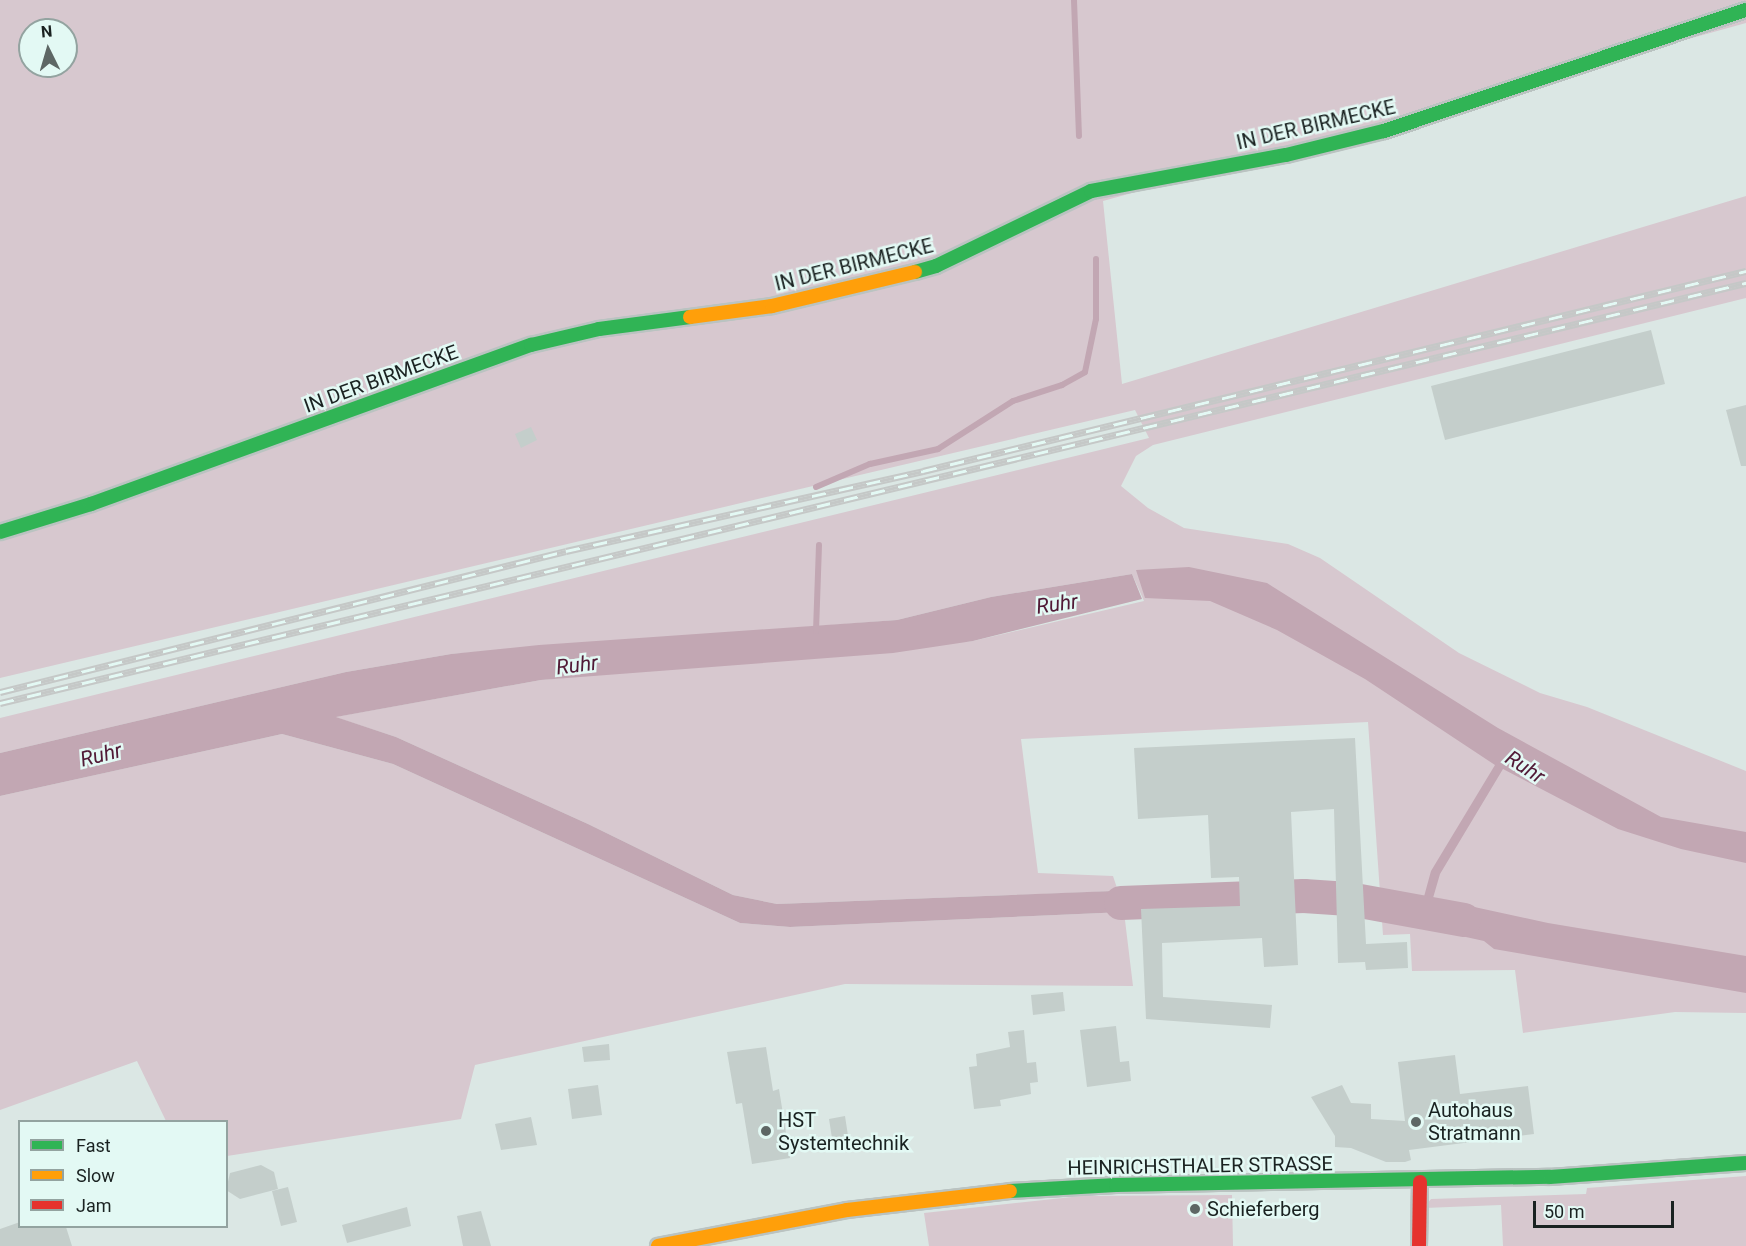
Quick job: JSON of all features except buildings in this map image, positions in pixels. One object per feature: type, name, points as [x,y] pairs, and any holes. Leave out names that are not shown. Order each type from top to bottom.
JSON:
[{"type":"street","name":"IN DER BIRMECKE","points":[[0,532],[91,504],[531,345],[599,329],[772,306],[886,280],[945,262],[1091,191],[1286,155],[1384,131],[1746,10]]},
{"type":"street","name":"HEINRICHSTHALER STRASSE","points":[[658,1246],[815,1215],[963,1195],[1116,1185],[1420,1182],[1746,1163]]},
{"type":"street","points":[[1419,1246],[1420,1182]]},
{"type":"shaded area","points":[[0,0],[1746,0],[1746,23],[1103,201],[1122,384],[1746,196],[1746,298],[1153,445],[1136,456],[1121,486],[1148,508],[1184,528],[1288,544],[1320,558],[1459,653],[1540,693],[1587,707],[1746,771],[1746,1013],[1675,1012],[1523,1033],[1515,970],[1412,971],[1410,934],[1383,935],[1368,722],[1021,739],[1038,873],[1113,876],[1118,891],[777,904],[733,895],[588,824],[396,737],[335,717],[541,680],[973,641],[1144,601],[1132,574],[991,597],[897,620],[451,654],[346,672],[0,753],[0,718],[1149,438],[1135,410],[0,678]]},
{"type":"shaded area","points":[[282,734],[393,764],[740,923],[790,927],[1124,912],[1133,986],[845,984],[475,1065],[461,1119],[228,1156],[228,1120],[166,1120],[137,1061],[0,1110],[0,796]]},
{"type":"shaded area","points":[[1746,1176],[1746,1246],[1503,1246],[1501,1205],[1424,1208],[1431,1199],[1586,1194],[1587,1188]]},
{"type":"shaded area","points":[[1232,1195],[1233,1246],[929,1246],[924,1213],[1081,1196]]},
{"type":"water","points":[[1189,567],[1267,583],[1498,728],[1661,817],[1746,832],[1746,863],[1681,849],[1618,829],[1503,769],[1440,874],[1433,898],[1548,923],[1746,956],[1746,993],[1494,949],[1484,941],[1416,926],[1431,871],[1495,765],[1365,679],[1277,630],[1210,601],[1145,598],[1136,570]]},
{"type":"water","points":[[1132,574],[1142,599],[973,641],[893,653],[541,680],[336,717],[396,737],[588,824],[733,895],[777,904],[1165,889],[1167,906],[1124,912],[790,927],[740,923],[393,764],[282,734],[0,796],[0,753],[346,672],[451,654],[539,645],[897,620],[991,597]]},
{"type":"waterway","points":[[1074,0],[1079,136]]},
{"type":"waterway","points":[[816,487],[870,464],[938,449],[1013,401],[1062,385],[1085,372],[1096,319],[1096,259]]},
{"type":"waterway","points":[[816,631],[819,545]]},
{"type":"waterway","name":"Ruhr","points":[[1121,903],[1304,896],[1349,899],[1464,920]]},
{"type":"railway","points":[[0,692],[566,551],[923,471],[1746,271]]},
{"type":"railway","points":[[0,703],[1746,283]]},
{"type":"traffic: fast","points":[[915,272],[936,266],[1091,191],[1286,155],[1384,131],[1746,10]]},
{"type":"traffic: fast","points":[[0,532],[91,504],[531,345],[599,329],[690,317]]},
{"type":"traffic: fast","points":[[1010,1191],[1116,1185],[1550,1177],[1746,1163]]},
{"type":"traffic: slow","points":[[690,317],[772,306],[915,272]]},
{"type":"traffic: slow","points":[[658,1246],[847,1210],[1010,1191]]},
{"type":"traffic: jam","points":[[1419,1246],[1420,1182]]},
{"type":"place","name":"Autohaus Stratmann","points":[[1416,1122]]},
{"type":"place","name":"HST Systemtechnik","points":[[766,1131]]},
{"type":"place","name":"Schieferberg","points":[[1195,1209]]}]
